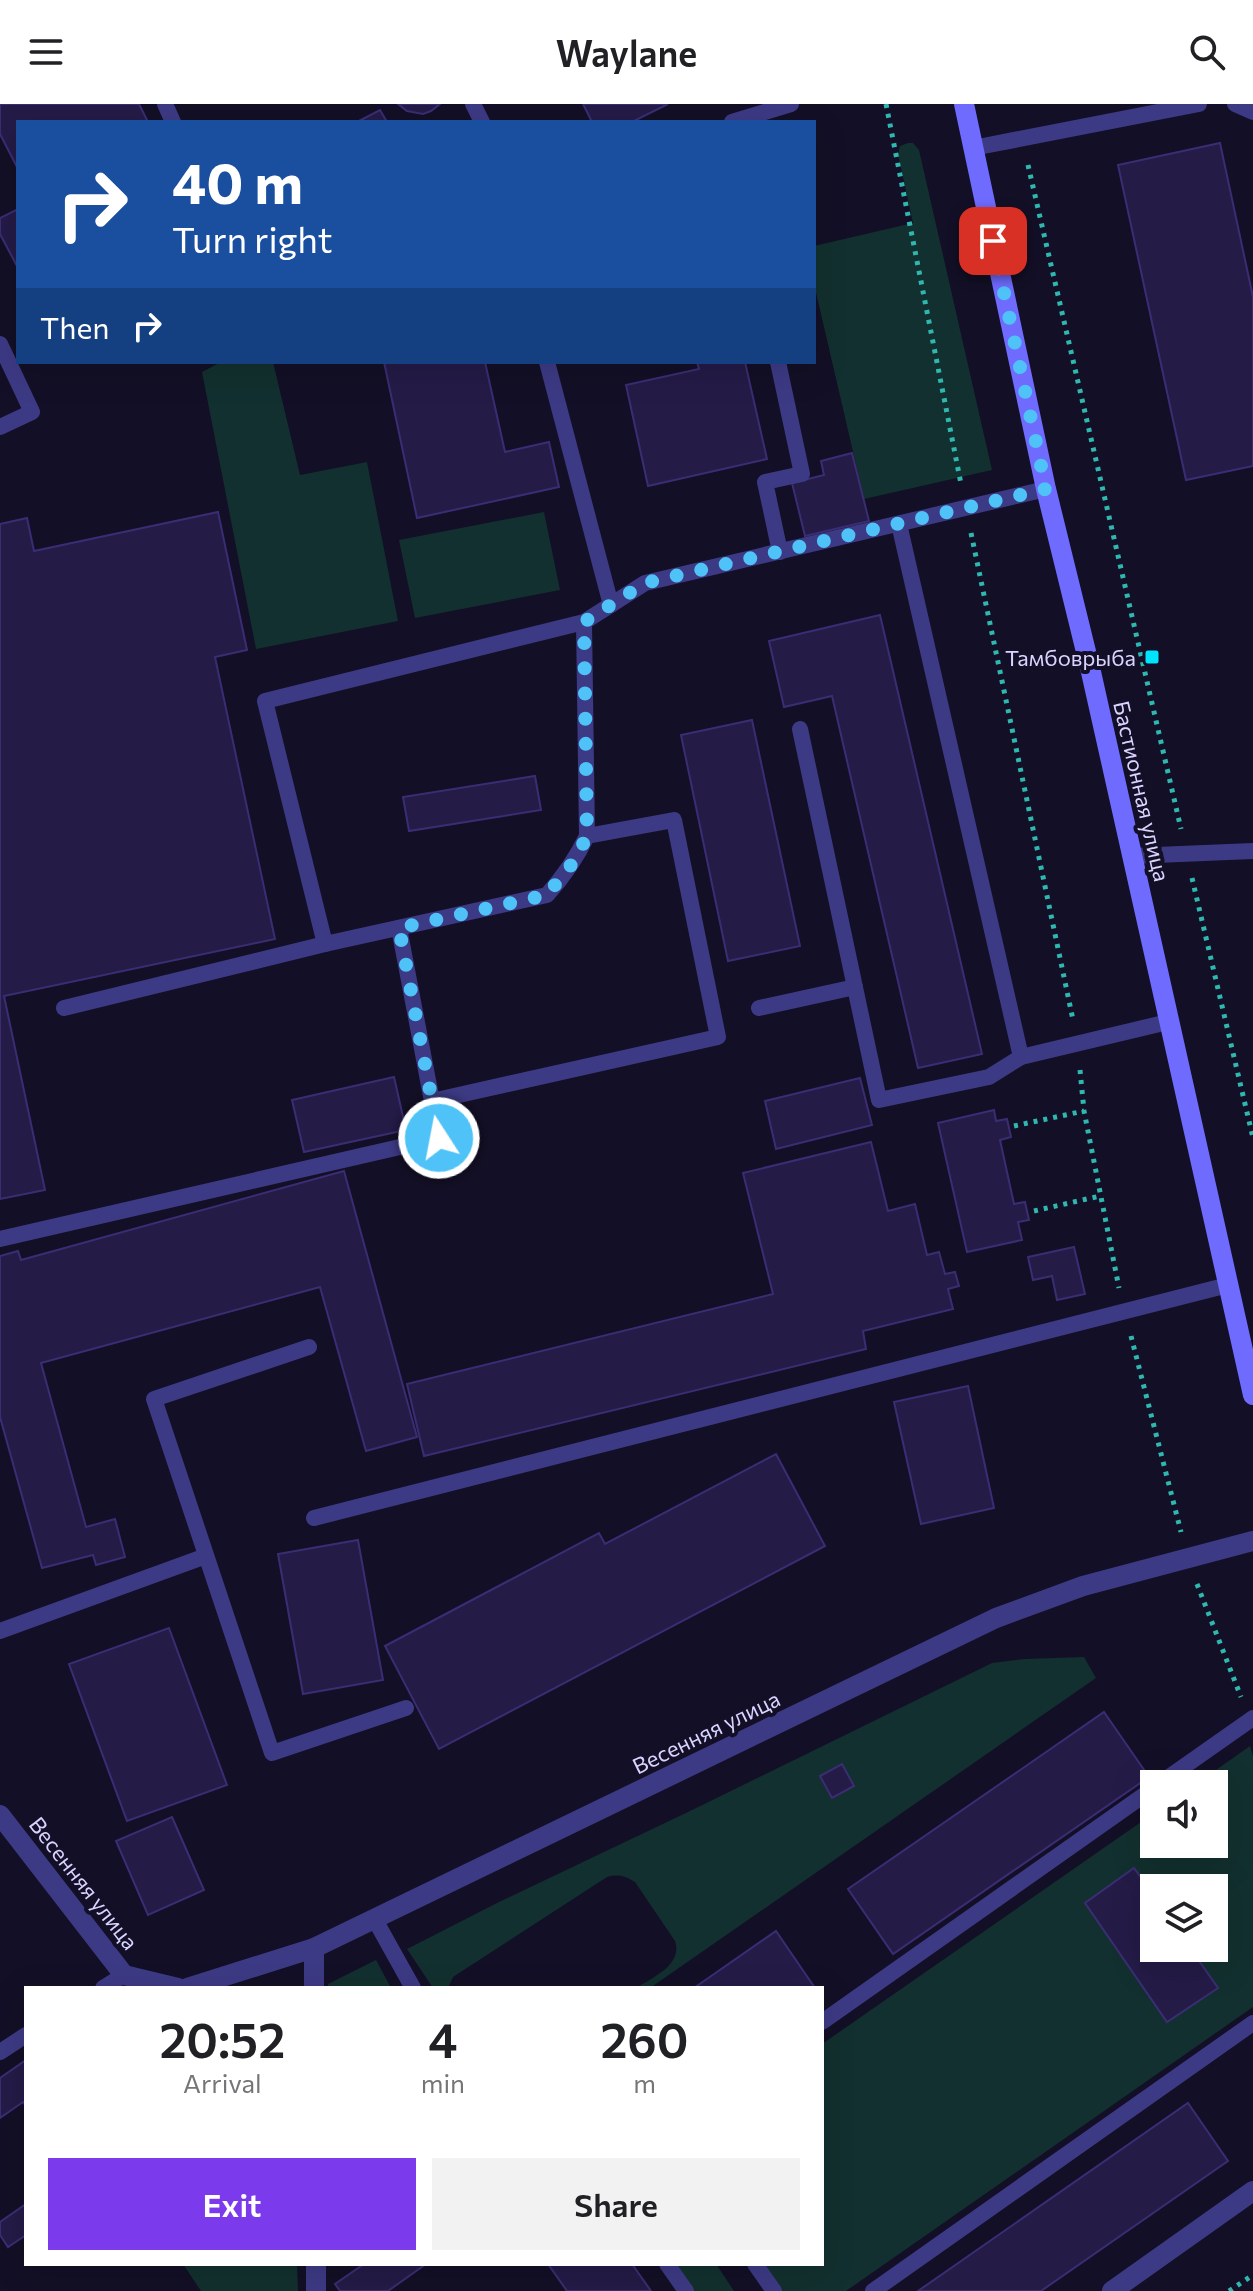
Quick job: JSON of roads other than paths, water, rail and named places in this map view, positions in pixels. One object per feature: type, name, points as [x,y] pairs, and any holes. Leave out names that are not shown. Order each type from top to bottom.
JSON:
[{"type":"main road","name":"Бастионная улица","points":[[964,104],[1046,489],[1091,672],[1253,1395]]},
{"type":"street","name":"Весенняя улица","points":[[193,1986],[314,1948],[996,1618],[1083,1586],[1253,1541]]},
{"type":"street","name":"Весенняя улица","points":[[0,1815],[124,1975],[170,1986]]},
{"type":"street","points":[[314,1948],[314,1986]]},
{"type":"street","points":[[1112,2291],[1253,2191]]},
{"type":"street","points":[[316,2266],[316,2291]]},
{"type":"lane","points":[[739,120],[791,104]]},
{"type":"lane","points":[[973,148],[1199,104]]},
{"type":"lane","points":[[1235,104],[1253,112]]},
{"type":"lane","points":[[0,344],[32,412],[0,427]]},
{"type":"lane","points":[[12,369],[23,364]]},
{"type":"lane","points":[[548,364],[611,605]]},
{"type":"lane","points":[[778,364],[802,474],[765,482],[780,552]]},
{"type":"lane","points":[[325,944],[265,701],[584,622],[645,583],[1046,489]]},
{"type":"lane","points":[[899,524],[1021,1057]]},
{"type":"lane","points":[[64,1008],[325,944],[547,895],[575,860],[587,836],[584,622]]},
{"type":"lane","points":[[800,729],[879,1100],[989,1077],[1021,1057],[1168,1022]]},
{"type":"lane","points":[[432,1101],[718,1037],[674,820],[587,836]]},
{"type":"lane","points":[[1132,856],[1253,851]]},
{"type":"lane","points":[[0,1239],[439,1138],[399,928]]},
{"type":"lane","points":[[759,1008],[855,987]]},
{"type":"lane","points":[[314,1518],[1228,1285]]},
{"type":"lane","points":[[309,1347],[154,1399],[272,1753],[406,1708]]},
{"type":"lane","points":[[0,1631],[206,1556]]},
{"type":"lane","points":[[1179,1770],[1251,1719]]},
{"type":"lane","points":[[824,2021],[1140,1798]]},
{"type":"lane","points":[[374,1918],[412,1986]]},
{"type":"lane","points":[[106,1986],[124,1975]]},
{"type":"lane","points":[[873,2291],[1253,2023]]},
{"type":"lane","points":[[0,2052],[24,2036]]},
{"type":"lane","points":[[668,2266],[686,2291]]},
{"type":"lane","points":[[756,2266],[774,2291]]},
{"type":"place","name":"Тамбоврыба","points":[[1152,657]]}]
